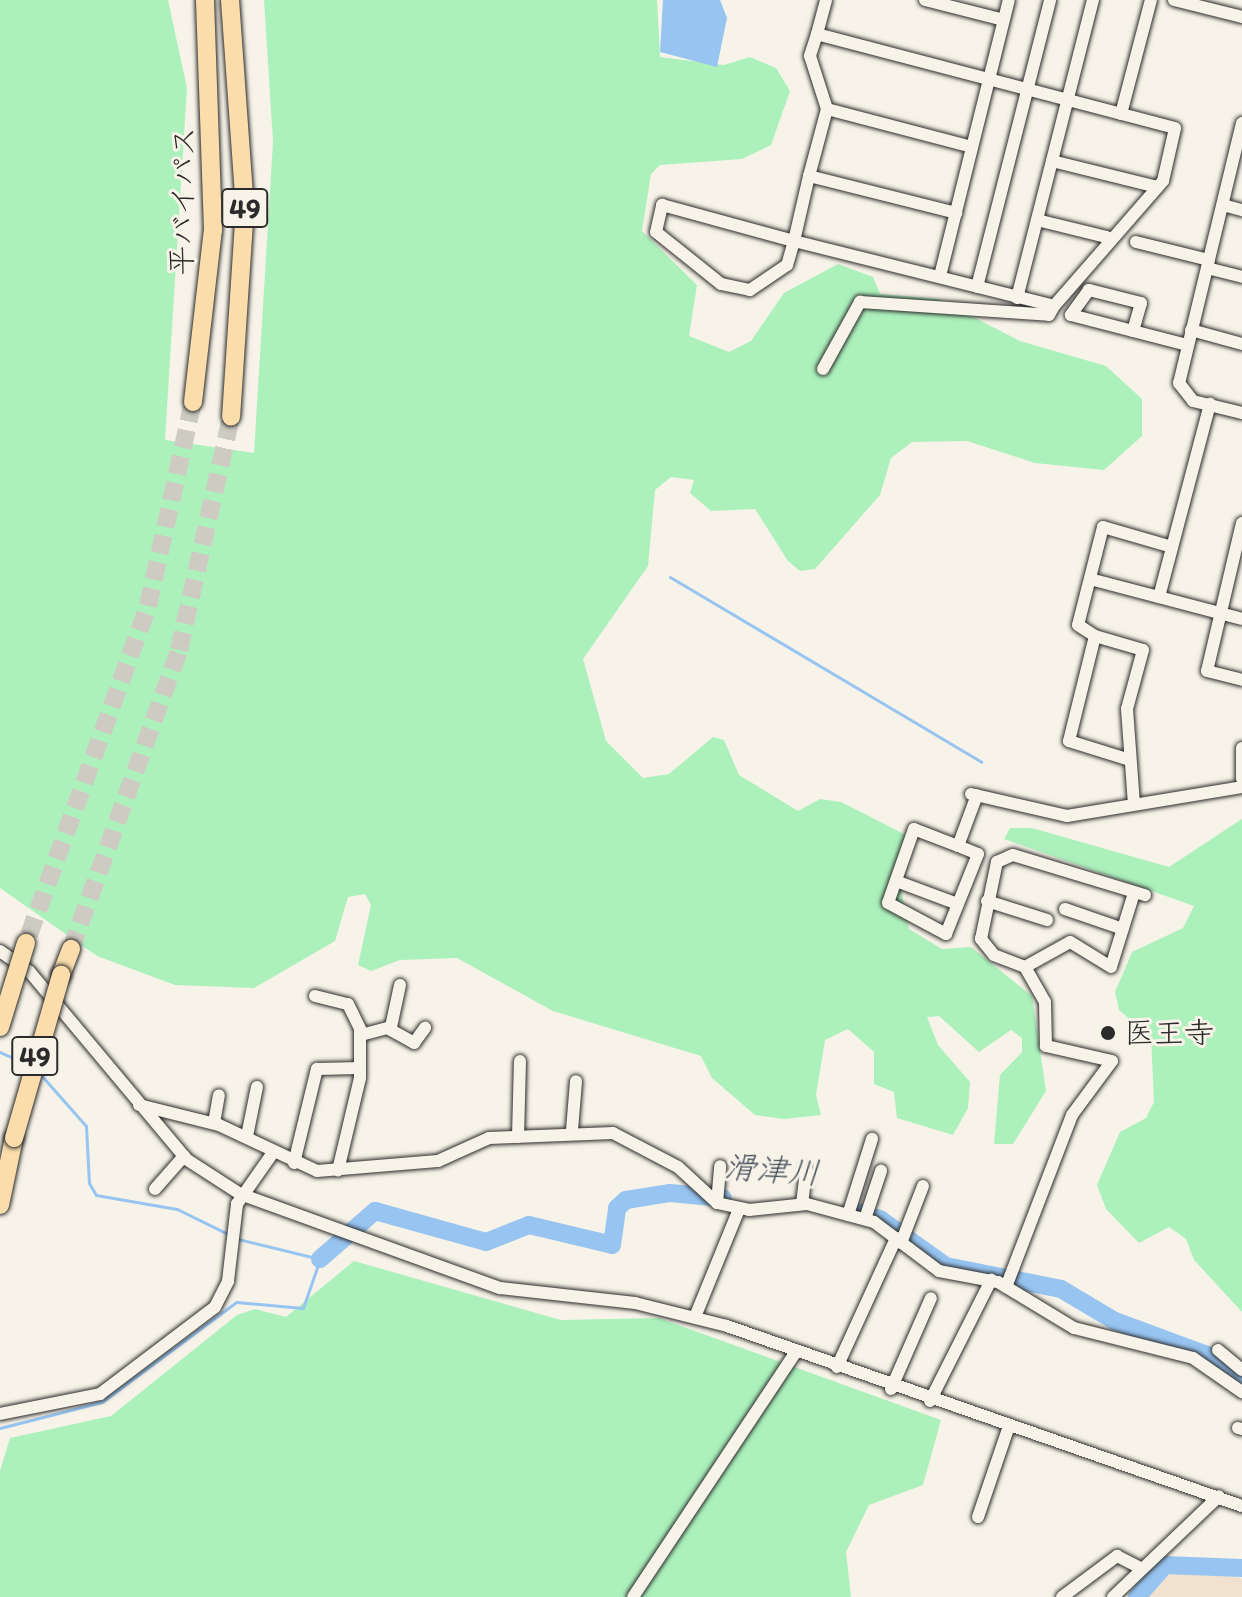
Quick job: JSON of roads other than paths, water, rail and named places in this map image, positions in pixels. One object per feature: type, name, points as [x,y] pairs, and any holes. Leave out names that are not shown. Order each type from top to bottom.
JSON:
[{"type":"highway","name":"平バイパス","points":[[193,402],[213,230],[205,0]]},
{"type":"highway","name":"平バイパス","points":[[231,417],[244,268],[242,126],[233,0]]},
{"type":"highway","name":"49","points":[[0,1027],[27,939]]},
{"type":"highway","name":"49","points":[[0,1205],[14,1138],[71,949]]},
{"type":"street","points":[[826,0],[810,56],[827,109],[794,241],[787,265],[750,290],[709,278],[667,245],[657,221],[662,205],[794,241],[1054,306]]},
{"type":"street","points":[[925,0],[1004,20]]},
{"type":"street","points":[[940,276],[1009,0]]},
{"type":"street","points":[[977,287],[1050,0]]},
{"type":"street","points":[[1017,298],[1093,0]]},
{"type":"street","points":[[1121,114],[1151,0]]},
{"type":"street","points":[[1174,0],[1242,17]]},
{"type":"street","points":[[817,34],[1175,128],[1157,187],[1107,237],[1049,315],[860,302],[823,369]]},
{"type":"street","points":[[827,109],[972,147]]},
{"type":"street","points":[[1242,123],[1240,145],[1179,383],[1193,401],[1242,413]]},
{"type":"street","points":[[1052,161],[1157,187]]},
{"type":"street","points":[[809,176],[956,213]]},
{"type":"street","points":[[1223,205],[1242,210]]},
{"type":"street","points":[[1037,220],[1107,237]]},
{"type":"street","points":[[1136,242],[1242,277]]},
{"type":"street","points":[[1133,331],[1141,303],[1089,290],[1071,315],[1187,345]]},
{"type":"street","points":[[1191,330],[1242,344]]},
{"type":"street","points":[[1159,597],[1210,404]]},
{"type":"street","points":[[1242,523],[1207,671],[1242,680]]},
{"type":"street","points":[[1134,804],[1127,709],[1143,650],[1095,636],[1078,625],[1103,527],[1172,547]]},
{"type":"street","points":[[1090,579],[1242,619]]},
{"type":"street","points":[[1095,636],[1069,741],[1130,760]]},
{"type":"street","points":[[1242,748],[1242,779]]},
{"type":"street","points":[[958,846],[974,794],[1055,816],[1242,787]]},
{"type":"street","points":[[914,829],[978,854],[946,934],[927,927],[888,903],[896,881],[914,829]]},
{"type":"street","points":[[1006,1287],[1067,1125],[1112,1061],[1046,1046],[1045,1002],[1025,967],[984,947],[979,929],[997,862],[1013,855],[1139,894],[1123,929],[1111,967],[1070,942],[1025,967]]},
{"type":"street","points":[[896,881],[958,904]]},
{"type":"street","points":[[987,901],[1047,920]]},
{"type":"street","points":[[1065,909],[1123,929]]},
{"type":"street","points":[[0,951],[29,971],[184,1156],[242,1194],[366,1243],[500,1288],[695,1317],[891,1389],[1242,1506]]},
{"type":"street","points":[[389,1029],[400,985]]},
{"type":"street","points":[[315,996],[353,1007],[361,1035],[360,1068],[338,1170]]},
{"type":"street","points":[[361,1035],[389,1029],[414,1043],[425,1028]]},
{"type":"street","points":[[518,1137],[520,1061]]},
{"type":"street","points":[[294,1163],[317,1069],[360,1068]]},
{"type":"street","points":[[572,1130],[576,1081]]},
{"type":"street","points":[[247,1136],[257,1087]]},
{"type":"street","points":[[214,1123],[219,1095]]},
{"type":"street","points":[[139,1105],[214,1123],[247,1136],[272,1154],[294,1163],[338,1170],[438,1161],[473,1141],[572,1130],[623,1136],[687,1173],[717,1203],[739,1209],[802,1204],[865,1219],[950,1275],[991,1280],[1006,1287],[1046,1317],[1193,1358],[1242,1392]]},
{"type":"street","points":[[848,1215],[872,1139]]},
{"type":"street","points":[[0,1414],[100,1394],[215,1307],[227,1287],[242,1194],[272,1154]]},
{"type":"street","points":[[155,1189],[184,1156]]},
{"type":"street","points":[[687,1173],[689,1158]]},
{"type":"street","points":[[717,1203],[720,1166]]},
{"type":"street","points":[[802,1204],[806,1169]]},
{"type":"street","points":[[865,1219],[881,1171]]},
{"type":"street","points":[[837,1367],[923,1186]]},
{"type":"street","points":[[695,1317],[739,1209]]},
{"type":"street","points":[[930,1401],[991,1280]]},
{"type":"street","points":[[891,1389],[931,1298]]},
{"type":"street","points":[[1218,1350],[1242,1370]]},
{"type":"street","points":[[633,1597],[796,1352]]},
{"type":"street","points":[[978,1517],[1009,1426]]},
{"type":"street","points":[[1113,1597],[1219,1496]]},
{"type":"street","points":[[1062,1597],[1117,1556],[1141,1568]]},
{"type":"water","points":[[663,0],[720,0],[727,18],[717,67],[660,52]]},
{"type":"waterway","points":[[670,577],[981,762]]},
{"type":"waterway","points":[[0,1052],[29,1065]]},
{"type":"waterway","points":[[41,1075],[86,1126],[89,1183],[96,1195],[177,1209],[228,1234]]},
{"type":"waterway","name":"滑津川","points":[[320,1259],[375,1211],[486,1242],[529,1225],[612,1245],[617,1208],[626,1200],[670,1193],[723,1198]]},
{"type":"waterway","name":"滑津川","points":[[857,1212],[880,1219],[946,1266],[1061,1289],[1115,1321],[1207,1355],[1242,1381]]},
{"type":"waterway","points":[[0,1428],[102,1402],[236,1302],[303,1308],[320,1259],[238,1239]]},
{"type":"waterway","points":[[1137,1597],[1165,1565],[1242,1568]]},
{"type":"tunnel","points":[[29,935],[148,606],[193,402]]},
{"type":"tunnel","points":[[71,949],[179,650],[231,417]]},
{"type":"place","name":"医王寺","points":[[1108,1033]]}]
